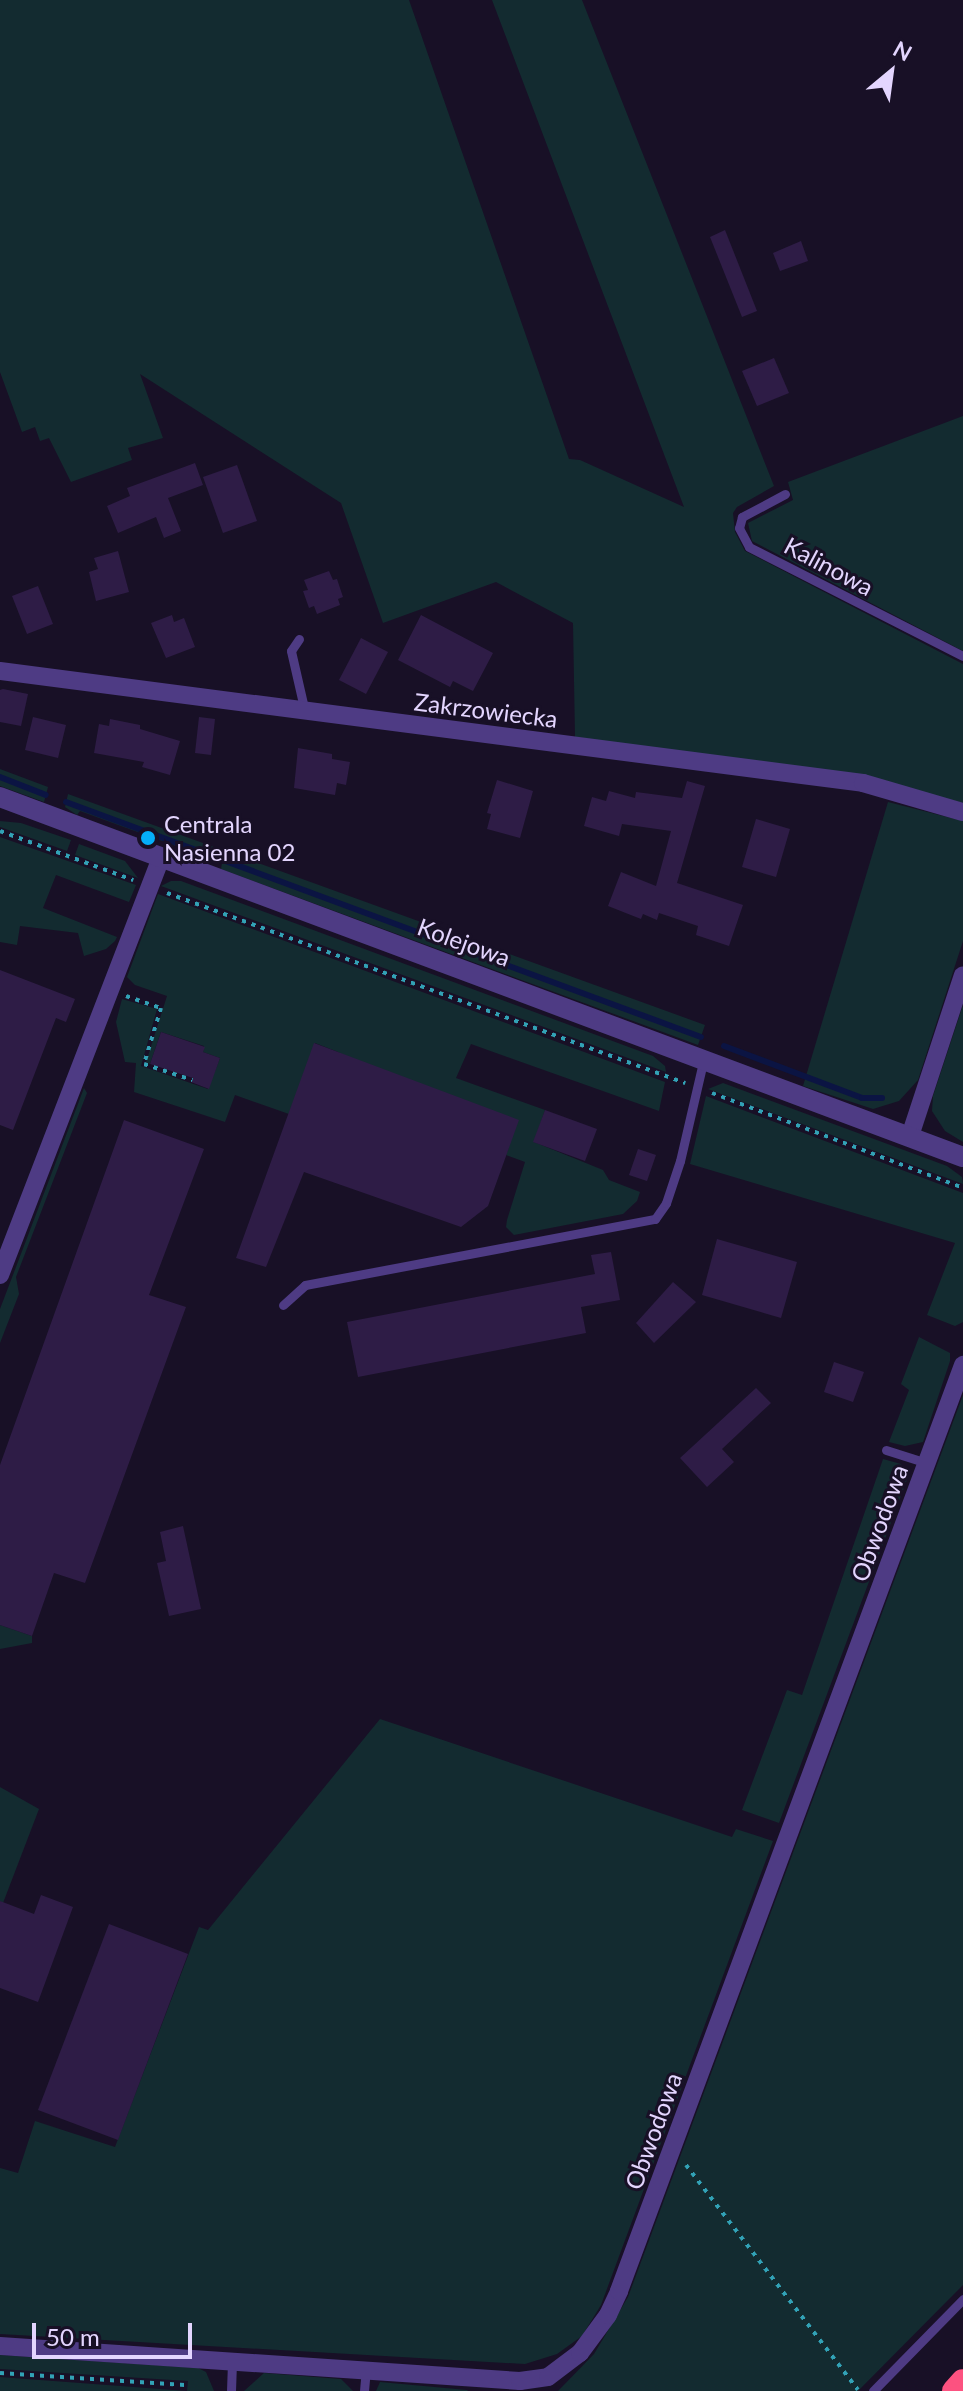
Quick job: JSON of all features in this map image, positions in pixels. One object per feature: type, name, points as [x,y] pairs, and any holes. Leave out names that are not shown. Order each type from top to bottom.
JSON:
[{"type":"highway","points":[[954,2391],[963,2381]]},
{"type":"street","name":"Zakrzowiecka","points":[[0,671],[863,783],[963,812]]},
{"type":"street","name":"Kolejowa","points":[[0,797],[963,1157]]},
{"type":"street","points":[[0,1275],[161,857]]},
{"type":"street","points":[[910,1136],[963,975]]},
{"type":"street","name":"Obwodowa","points":[[0,2346],[366,2370],[483,2385],[520,2381],[547,2384],[580,2353],[608,2315],[963,1365]]},
{"type":"lane","name":"Kalinowa","points":[[785,494],[742,517],[739,528],[749,547],[963,656]]},
{"type":"lane","points":[[299,639],[291,651],[305,712]]},
{"type":"lane","points":[[283,1305],[305,1285],[655,1219],[666,1203],[680,1161],[704,1058]]},
{"type":"lane","points":[[886,1450],[927,1463]]},
{"type":"lane","points":[[873,2391],[963,2299]]},
{"type":"lane","points":[[231,2391],[232,2361]]},
{"type":"lane","points":[[364,2391],[366,2370]]},
{"type":"path","points":[[0,831],[963,1188]]},
{"type":"path","points":[[110,990],[161,1008],[144,1064],[192,1080]]},
{"type":"path","points":[[673,2147],[859,2391]]},
{"type":"path","points":[[0,2373],[185,2385]]},
{"type":"green space","points":[[0,0],[409,0],[569,459],[580,460],[684,507],[492,0],[582,0],[774,486],[737,507],[733,513],[735,532],[745,551],[963,664],[963,803],[865,777],[575,737],[573,623],[496,582],[383,623],[341,503],[140,374],[163,438],[128,448],[132,460],[71,482],[49,438],[40,441],[35,427],[22,432],[0,372]]},
{"type":"green space","points":[[963,416],[963,651],[752,541],[748,523],[793,500],[788,482]]},
{"type":"green space","points":[[0,769],[48,787],[44,802],[0,786]]},
{"type":"green space","points":[[68,794],[705,1025],[698,1045],[221,869],[222,863],[80,811],[77,815],[65,807]]},
{"type":"green space","points":[[888,802],[963,821],[963,941],[918,1080],[899,1101],[873,1109],[803,1086]]},
{"type":"green space","points":[[0,821],[21,823],[71,840],[67,851],[0,827]]},
{"type":"green space","points":[[0,837],[136,885],[129,902],[56,875],[43,908],[117,937],[115,941],[106,949],[84,956],[78,933],[20,926],[17,945],[0,942]]},
{"type":"green space","points":[[79,844],[125,861],[138,878],[75,855]]},
{"type":"green space","points":[[171,881],[181,881],[653,1056],[665,1066],[666,1072],[161,886]]},
{"type":"green space","points":[[158,894],[665,1082],[659,1111],[471,1044],[456,1078],[545,1110],[534,1142],[603,1170],[609,1180],[640,1192],[637,1201],[623,1214],[514,1235],[506,1227],[507,1220],[525,1162],[506,1155],[509,1147],[338,1052],[315,1043],[289,1114],[235,1095],[225,1122],[134,1092],[136,1063],[125,1062],[116,1022],[122,999],[157,1009],[141,1066],[208,1089],[220,1058],[203,1052],[204,1046],[161,1032],[150,1064],[146,1062],[167,996],[135,985],[127,977]]},
{"type":"green space","points":[[963,1005],[963,1142],[945,1131],[932,1111],[933,1096]]},
{"type":"green space","points":[[723,1083],[947,1166],[962,1177],[963,1184],[708,1089]]},
{"type":"green space","points":[[84,1088],[87,1093],[16,1277],[19,1294],[0,1343],[0,1309]]},
{"type":"green space","points":[[706,1096],[963,1193],[963,1322],[955,1326],[927,1315],[955,1243],[690,1164]]},
{"type":"green space","points":[[919,1337],[950,1353],[950,1361],[923,1442],[905,1446],[889,1442],[909,1390],[901,1384]]},
{"type":"green space","points":[[963,1395],[963,2285],[858,2391],[558,2391],[594,2354],[628,2297]]},
{"type":"green space","points":[[883,1459],[901,1464],[908,1477],[779,1823],[742,1810],[787,1690],[802,1695]]},
{"type":"green space","points":[[0,1625],[32,1636],[32,1643],[0,1649]]},
{"type":"green space","points":[[380,1719],[732,1837],[736,1829],[773,1841],[601,2305],[582,2336],[557,2354],[525,2364],[0,2334],[0,2168],[18,2173],[35,2121],[115,2147],[199,1927],[208,1930]]},
{"type":"green space","points":[[0,1787],[39,1809],[3,1903],[0,1901]]},
{"type":"green space","points":[[0,2355],[198,2368],[206,2372],[214,2391],[187,2391],[188,2381],[0,2369]]},
{"type":"green space","points":[[264,2373],[341,2379],[353,2391],[244,2391]]},
{"type":"green space","points":[[0,2377],[187,2391],[0,2391]]},
{"type":"green space","points":[[380,2382],[467,2390],[468,2391],[376,2391]]},
{"type":"building","points":[[725,230],[757,311],[742,317],[710,237]]},
{"type":"building","points":[[801,241],[808,261],[780,271],[773,253]]},
{"type":"building","points":[[774,358],[789,393],[757,406],[742,371]]},
{"type":"building","points":[[195,463],[203,485],[168,498],[181,531],[164,538],[156,517],[118,533],[107,506],[130,496],[127,488]]},
{"type":"building","points":[[237,465],[257,521],[223,533],[203,477]]},
{"type":"building","points":[[118,551],[129,592],[96,601],[89,572],[98,569],[94,558]]},
{"type":"building","points":[[329,571],[333,580],[337,579],[343,597],[338,599],[340,605],[317,614],[314,606],[309,608],[303,591],[308,590],[304,580]]},
{"type":"building","points":[[38,586],[53,624],[27,634],[12,596]]},
{"type":"building","points":[[172,615],[174,622],[184,618],[195,647],[166,658],[151,623]]},
{"type":"building","points":[[421,615],[493,653],[473,691],[453,681],[450,687],[398,660]]},
{"type":"building","points":[[361,638],[388,652],[366,694],[339,680]]},
{"type":"building","points":[[0,690],[28,694],[21,726],[0,722]]},
{"type":"building","points":[[33,717],[66,725],[58,758],[25,750]]},
{"type":"building","points":[[199,717],[215,719],[211,755],[195,753]]},
{"type":"building","points":[[110,719],[140,725],[140,729],[180,741],[170,775],[142,767],[144,762],[94,753],[99,724],[109,726]]},
{"type":"building","points":[[298,748],[332,754],[332,759],[350,762],[346,785],[337,783],[335,795],[294,788]]},
{"type":"building","points":[[497,780],[533,791],[520,838],[487,829],[491,814],[487,813]]},
{"type":"building","points":[[687,781],[705,786],[677,883],[743,905],[729,946],[696,935],[698,926],[659,913],[657,920],[643,914],[641,919],[608,906],[621,872],[656,886],[671,831],[622,824],[619,836],[584,826],[592,797],[606,801],[609,791],[635,798],[636,792],[682,798]]},
{"type":"building","points":[[756,819],[790,829],[776,877],[742,867]]},
{"type":"building","points":[[0,970],[75,999],[66,1022],[56,1018],[13,1130],[0,1125]]},
{"type":"building","points":[[161,1032],[205,1047],[203,1052],[220,1058],[209,1089],[191,1082],[193,1078],[150,1064]]},
{"type":"building","points":[[314,1043],[519,1120],[488,1206],[461,1227],[304,1172],[266,1267],[236,1258]]},
{"type":"building","points":[[545,1110],[597,1129],[585,1161],[533,1142]]},
{"type":"building","points":[[124,1120],[204,1149],[149,1295],[186,1307],[85,1583],[54,1573],[32,1636],[0,1625],[0,1465]]},
{"type":"building","points":[[638,1149],[656,1155],[647,1181],[629,1175]]},
{"type":"building","points":[[717,1239],[797,1262],[781,1318],[702,1295]]},
{"type":"building","points":[[611,1252],[620,1300],[581,1307],[586,1333],[358,1377],[347,1322],[595,1274],[591,1255]]},
{"type":"building","points":[[673,1282],[696,1302],[654,1343],[636,1323]]},
{"type":"building","points":[[834,1362],[864,1372],[853,1402],[824,1392]]},
{"type":"building","points":[[756,1388],[771,1403],[722,1449],[734,1462],[707,1487],[680,1458]]},
{"type":"building","points":[[183,1526],[201,1609],[169,1616],[157,1563],[166,1561],[160,1532]]},
{"type":"building","points":[[41,1895],[73,1907],[38,2002],[0,1988],[0,1901],[34,1914]]},
{"type":"building","points":[[109,1924],[188,1954],[118,2140],[38,2110]]},
{"type":"waterway","points":[[0,777],[46,795]]},
{"type":"waterway","points":[[66,802],[701,1037]]},
{"type":"waterway","points":[[724,1046],[862,1098],[882,1098]]},
{"type":"place","name":"Centrala Nasienna 02","points":[[148,838]]}]
